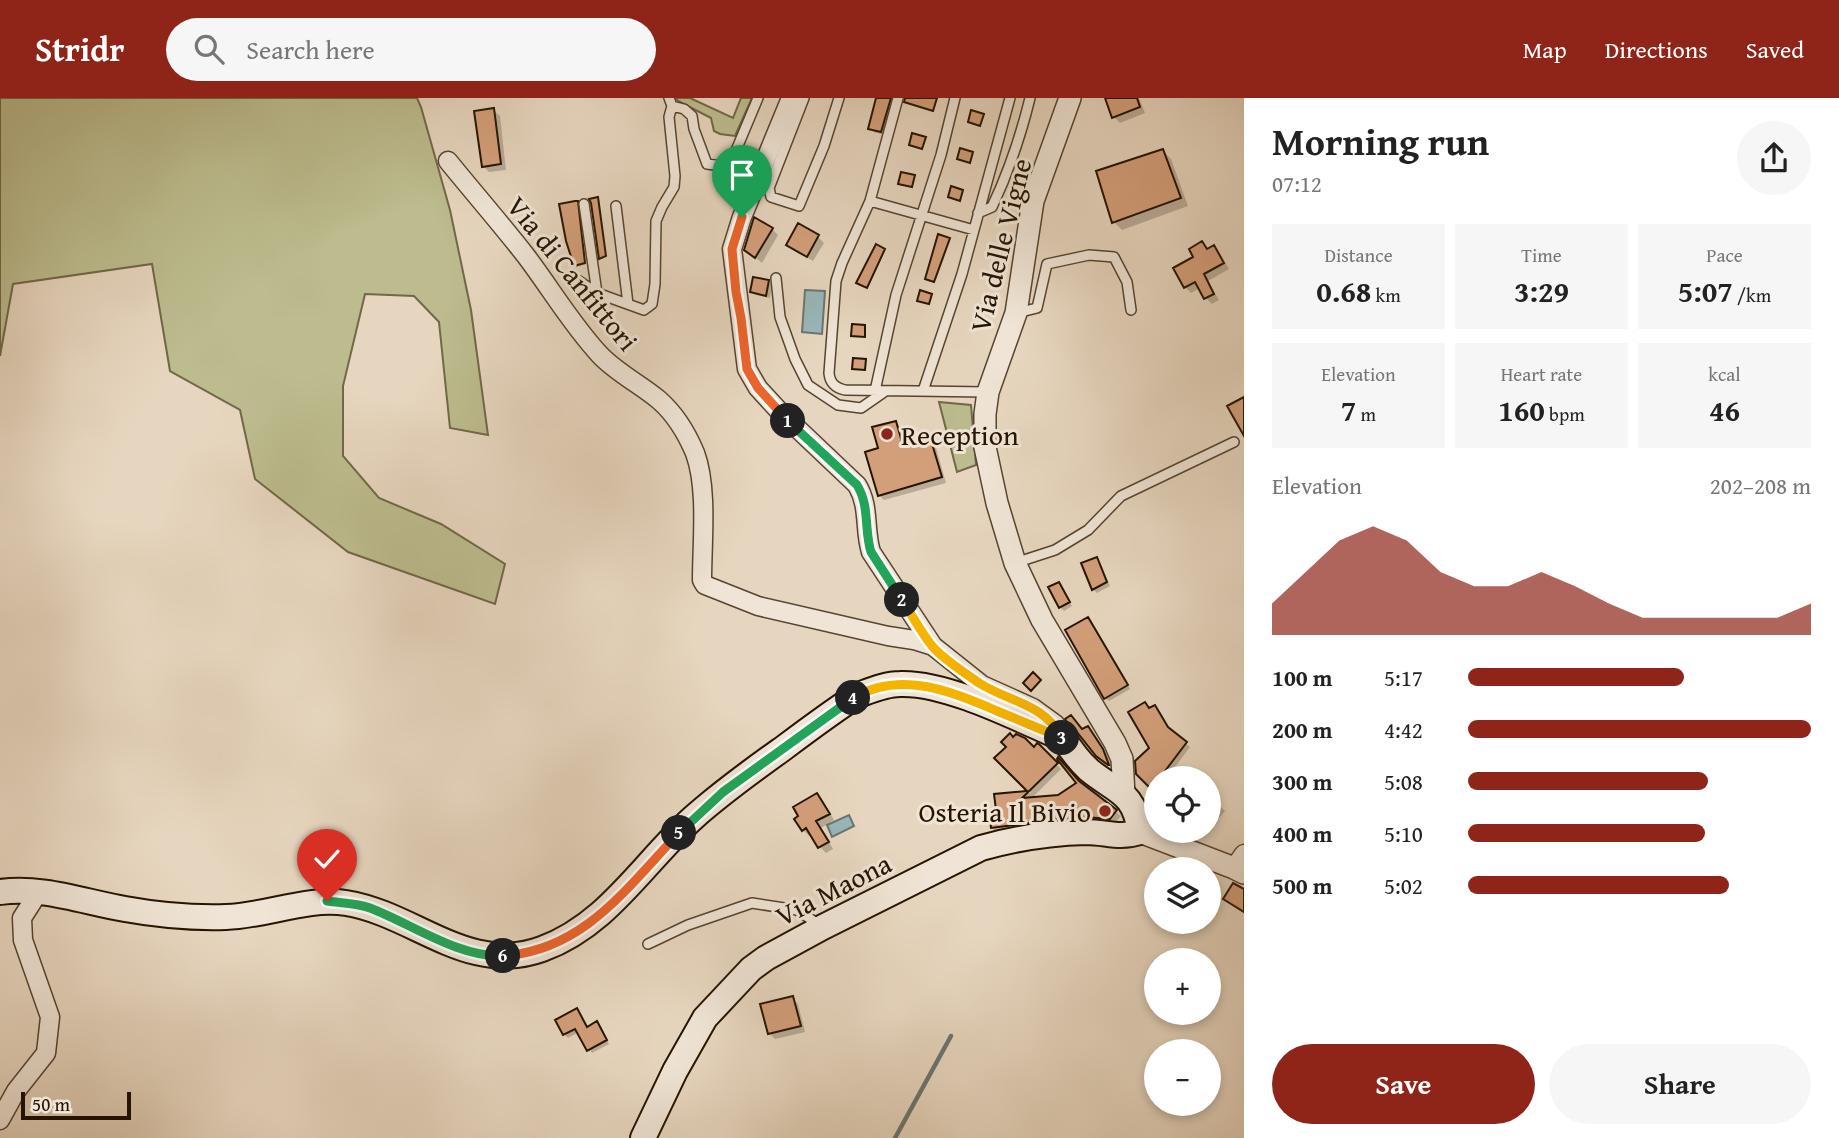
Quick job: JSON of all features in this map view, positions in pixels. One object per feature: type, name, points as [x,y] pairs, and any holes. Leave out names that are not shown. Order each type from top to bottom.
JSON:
[{"type":"main road","points":[[0,892],[13,890],[67,896],[127,909],[195,917],[228,917],[327,901],[367,907],[469,952],[493,956],[540,950],[565,939],[605,911],[690,820],[723,792],[844,704],[881,687],[901,684],[923,686],[962,696],[1064,739],[1090,770],[1124,794],[1136,810],[1140,832]]},
{"type":"main road","name":"Via Maona","points":[[643,1138],[705,1018],[735,984],[766,958],[981,848],[1008,840],[1069,832],[1126,836],[1140,832]]},
{"type":"street","points":[[791,98],[742,217],[732,249],[747,369],[758,388],[780,414],[857,485],[866,506],[871,552],[933,646]]},
{"type":"street","name":"Via delle Vigne","points":[[1070,98],[1033,201],[1016,313],[988,392],[985,447],[997,503],[1015,563],[1042,620],[1115,743],[1122,759],[1124,794]]},
{"type":"street","name":"Via di Canfittori","points":[[448,162],[526,256],[600,355],[660,401],[688,437],[700,469],[704,538],[702,580],[705,585],[758,606],[933,646],[982,685],[1033,708],[1055,724],[1064,739]]},
{"type":"street","points":[[1140,832],[1241,865]]},
{"type":"street","points":[[0,1120],[16,1091],[46,1054],[50,1017],[23,940],[22,918],[38,893]]},
{"type":"lane","points":[[573,277],[597,293],[644,310],[652,304],[656,221],[674,187],[675,176],[670,102],[692,116],[707,163],[720,166],[732,160],[758,98]]},
{"type":"lane","points":[[804,98],[769,188],[771,197],[799,205],[824,146],[839,98]]},
{"type":"lane","points":[[898,98],[870,201],[836,281],[829,377],[832,384],[841,389],[988,392]]},
{"type":"lane","points":[[776,278],[780,317],[795,359],[808,385],[838,405],[861,408],[880,391],[895,295],[941,155],[955,98]]},
{"type":"lane","points":[[923,391],[962,274],[1010,98]]},
{"type":"lane","points":[[978,213],[992,207],[1003,184],[1030,98]]},
{"type":"lane","points":[[870,201],[974,230]]},
{"type":"lane","points":[[584,204],[597,293]]},
{"type":"lane","points":[[616,206],[628,304]]},
{"type":"lane","points":[[1016,313],[1037,308],[1047,264],[1089,255],[1114,257],[1127,282],[1131,310]]},
{"type":"lane","points":[[1015,563],[1055,550],[1088,530],[1121,496],[1234,442]]},
{"type":"lane","points":[[648,944],[688,925],[752,903],[797,910],[823,927]]},
{"type":"green space","points":[[0,98],[417,98],[450,210],[471,310],[488,435],[450,428],[439,322],[414,296],[365,294],[343,386],[343,456],[379,498],[441,524],[505,564],[495,604],[348,552],[255,479],[240,410],[170,371],[152,264],[13,284],[0,356]]},
{"type":"green space","points":[[676,98],[690,98],[733,118],[741,98],[752,98],[735,136],[714,131],[711,118]]},
{"type":"green space","points":[[939,402],[971,405],[976,465],[957,472]]},
{"type":"water","points":[[805,290],[825,291],[822,334],[802,332]]},
{"type":"water","points":[[849,815],[854,826],[832,837],[827,825]]},
{"type":"building","points":[[876,98],[891,98],[881,132],[868,129]]},
{"type":"building","points":[[905,98],[937,98],[933,111],[904,102]]},
{"type":"building","points":[[1105,98],[1137,98],[1140,107],[1112,118]]},
{"type":"building","points":[[494,108],[501,164],[482,167],[474,111]]},
{"type":"building","points":[[971,110],[984,114],[980,126],[968,122]]},
{"type":"building","points":[[912,133],[926,137],[922,149],[909,145]]},
{"type":"building","points":[[960,148],[973,152],[970,163],[957,159]]},
{"type":"building","points":[[1163,149],[1181,198],[1112,223],[1096,171]]},
{"type":"building","points":[[901,172],[915,175],[912,187],[898,184]]},
{"type":"building","points":[[951,186],[963,190],[960,201],[948,197]]},
{"type":"building","points":[[598,197],[606,256],[599,259],[589,199]]},
{"type":"building","points":[[578,201],[585,263],[574,266],[559,204]]},
{"type":"building","points":[[754,217],[773,228],[755,258],[744,250]]},
{"type":"building","points":[[798,223],[819,235],[807,257],[786,245]]},
{"type":"building","points":[[938,234],[950,238],[934,282],[925,279]]},
{"type":"building","points":[[1202,241],[1207,249],[1214,245],[1224,263],[1204,274],[1214,294],[1204,299],[1195,282],[1184,288],[1173,268],[1193,257],[1189,249]]},
{"type":"building","points":[[876,244],[885,249],[867,288],[856,283]]},
{"type":"building","points":[[753,277],[769,280],[766,296],[750,292]]},
{"type":"building","points":[[920,290],[932,294],[929,304],[917,301]]},
{"type":"building","points":[[852,324],[865,325],[865,337],[851,336]]},
{"type":"building","points":[[853,358],[866,359],[865,370],[852,369]]},
{"type":"building","points":[[1244,397],[1244,436],[1227,406]]},
{"type":"building","points":[[896,421],[902,442],[913,438],[914,442],[930,437],[942,477],[878,496],[865,452],[878,448],[872,427]]},
{"type":"building","points":[[1097,557],[1107,582],[1092,590],[1081,563]]},
{"type":"building","points":[[1059,582],[1070,602],[1059,608],[1048,587]]},
{"type":"building","points":[[1088,617],[1128,685],[1104,699],[1065,630]]},
{"type":"building","points":[[1033,672],[1041,680],[1031,691],[1023,683]]},
{"type":"building","points":[[1145,702],[1149,708],[1155,705],[1168,727],[1187,742],[1169,766],[1144,766],[1144,782],[1136,774],[1135,761],[1149,748],[1128,712]]},
{"type":"building","points":[[1071,715],[1082,729],[1088,726],[1103,749],[1109,765],[1096,756],[1069,725],[1065,719]]},
{"type":"building","points":[[1010,733],[1013,737],[1016,734],[1025,738],[1034,747],[1039,744],[1058,763],[1022,798],[1058,795],[1076,783],[1058,757],[1079,781],[1117,810],[1110,819],[1084,817],[1066,811],[1067,818],[991,828],[989,811],[996,810],[994,794],[1027,791],[994,758],[1006,747],[1001,742]]},
{"type":"building","points":[[817,793],[830,814],[816,821],[829,842],[818,848],[806,828],[802,831],[794,819],[798,816],[793,807]]},
{"type":"building","points":[[1233,883],[1244,889],[1244,912],[1223,899]]},
{"type":"building","points":[[793,996],[801,1026],[768,1034],[760,1004]]},
{"type":"building","points":[[577,1008],[587,1027],[597,1021],[607,1040],[587,1051],[575,1029],[563,1035],[555,1020]]},
{"type":"waterway","points":[[895,1138],[951,1036]]},
{"type":"place","name":"Reception","points":[[887,434]]},
{"type":"place","name":"Osteria Il Bivio","points":[[1105,811]]},
{"type":"route","points":[[327,901],[367,907],[469,952],[506,956],[540,950],[565,939],[605,911],[690,820],[723,792],[859,695],[881,687],[901,684],[923,686],[962,696],[1064,739],[1055,724],[1033,708],[982,685],[933,646],[871,552],[866,506],[857,485],[780,414],[750,377],[732,249],[742,217]]}]
